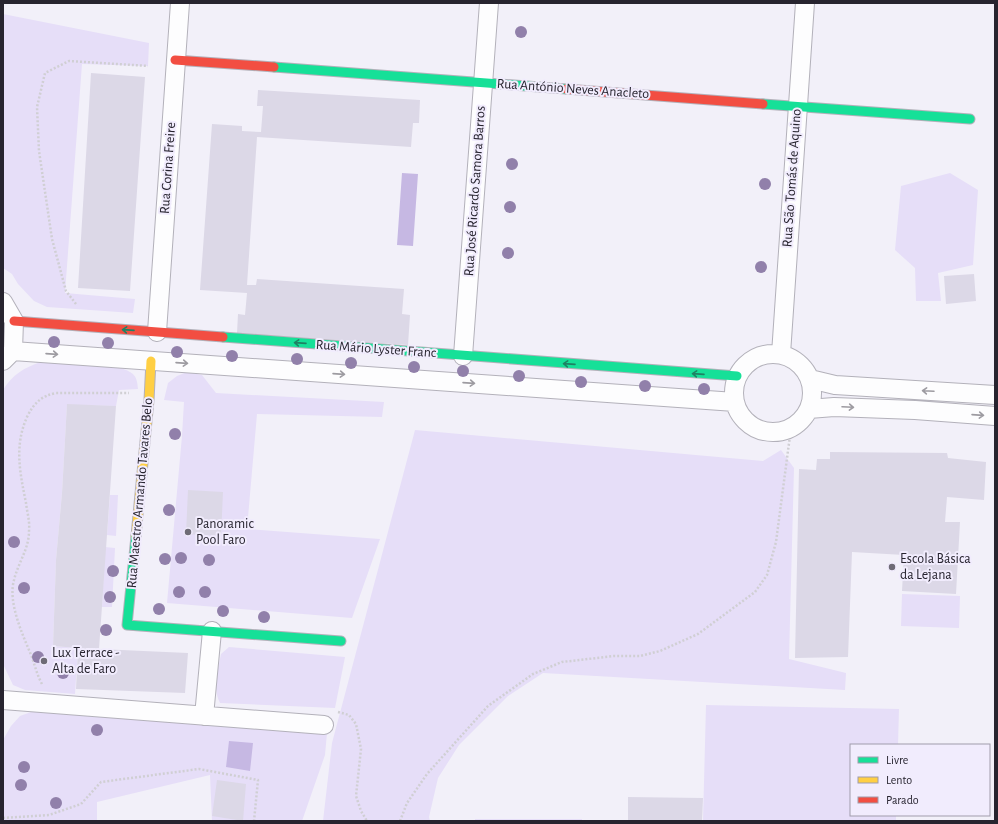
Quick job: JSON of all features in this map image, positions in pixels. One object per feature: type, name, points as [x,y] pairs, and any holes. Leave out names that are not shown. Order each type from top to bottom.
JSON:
[{"type":"street","name":"Rua Corina Freire","points":[[156,332],[180,3]]},
{"type":"street","name":"Rua José Ricardo Samora Barros","points":[[463,356],[489,3]]},
{"type":"street","name":"Rua São Tomás de Aquino","points":[[781,354],[805,3]]},
{"type":"street","name":"Rua António Neves Anacleto","points":[[175,60],[970,119]]},
{"type":"street","points":[[3,302],[14,321],[8,356]]},
{"type":"street","name":"Rua Mário Lyster Franc","points":[[14,321],[737,376]]},
{"type":"street","points":[[768,354],[781,354],[792,358],[801,364],[810,379],[813,395],[809,410],[799,422],[791,428],[780,432],[768,432],[747,422],[739,413],[735,402],[734,389],[737,376],[745,366],[755,358],[768,354]]},
{"type":"street","name":"Rua Mário Lyster Franc","points":[[8,356],[151,361],[735,402]]},
{"type":"street","name":"Rua Maestro Armando Tavares Belo","points":[[151,361],[128,625],[212,631]]},
{"type":"street","points":[[810,379],[835,385],[995,395]]},
{"type":"street","points":[[809,410],[834,407],[915,410],[995,416]]},
{"type":"street","points":[[204,716],[212,631],[341,641]]},
{"type":"street","points":[[3,700],[324,725]]},
{"type":"path","points":[[80,309],[66,291],[52,239],[38,151],[37,106],[46,73],[69,61],[148,66]]},
{"type":"path","points":[[43,686],[37,675],[30,651],[20,631],[13,594],[13,580],[24,554],[29,531],[29,518],[20,470],[18,449],[23,426],[32,408],[45,395],[56,393],[126,393],[149,395]]},
{"type":"path","points":[[400,821],[407,803],[427,774],[488,706],[532,674],[562,662],[614,656],[640,656],[660,651],[698,634],[755,592],[767,575],[776,542],[791,428]]},
{"type":"path","points":[[324,725],[329,710],[349,715],[356,724],[361,749],[356,796],[361,811],[367,821]]},
{"type":"path","points":[[3,818],[49,815],[81,804],[101,782],[199,769],[258,780],[254,821]]},
{"type":"shaded area","points":[[3,14],[149,43],[148,66],[82,64],[65,293],[135,299],[133,313],[47,307],[34,301],[18,284],[12,274],[3,268]]},
{"type":"shaded area","points":[[402,173],[418,174],[413,246],[397,245]]},
{"type":"shaded area","points":[[950,173],[978,190],[973,265],[938,273],[941,301],[916,301],[915,268],[895,250],[901,186]]},
{"type":"shaded area","points":[[41,362],[121,368],[134,375],[137,381],[138,389],[119,390],[116,406],[67,405],[62,493],[56,560],[53,646],[78,648],[75,694],[25,690],[13,685],[3,664],[3,390],[10,380],[19,372]]},
{"type":"shaded area","points":[[187,372],[202,375],[216,393],[384,402],[382,417],[257,414],[247,529],[380,539],[352,618],[167,603],[184,402],[164,400],[168,383],[177,376]]},
{"type":"shaded area","points":[[415,430],[763,461],[781,450],[794,468],[789,659],[846,673],[845,690],[543,673],[508,696],[459,745],[438,778],[429,817],[430,821],[323,821],[332,743]]},
{"type":"shaded area","points":[[110,495],[118,495],[116,536],[107,535]]},
{"type":"shaded area","points":[[105,547],[115,548],[112,607],[102,607]]},
{"type":"shaded area","points":[[902,594],[960,596],[959,628],[901,626]]},
{"type":"shaded area","points":[[229,647],[345,657],[335,708],[220,703],[216,691],[217,673],[221,654]]},
{"type":"shaded area","points":[[706,705],[899,709],[898,744],[850,744],[850,816],[896,816],[896,821],[703,821]]},
{"type":"shaded area","points":[[44,710],[327,733],[325,755],[302,821],[212,821],[210,775],[97,802],[97,821],[3,821],[3,740],[11,726],[20,716],[31,712]]},
{"type":"shaded area","points":[[229,741],[253,743],[250,771],[226,767]]},
{"type":"shaded area","points":[[475,819],[582,819],[582,821],[475,821]]},
{"type":"building","points":[[91,73],[145,77],[130,291],[78,288]]},
{"type":"building","points":[[258,90],[420,100],[419,123],[413,123],[411,147],[257,137],[247,285],[256,285],[257,279],[404,289],[402,314],[410,315],[408,345],[237,333],[238,314],[245,315],[247,293],[200,290],[212,124],[242,126],[242,131],[261,132],[263,106],[257,106]]},
{"type":"building","points":[[974,274],[976,301],[946,304],[944,276]]},
{"type":"building","points":[[67,404],[116,406],[99,649],[188,653],[185,693],[76,689],[78,648],[53,646],[56,560],[62,493]]},
{"type":"building","points":[[830,452],[947,453],[948,458],[986,462],[984,500],[947,497],[945,522],[960,522],[956,594],[902,591],[904,555],[852,552],[848,657],[795,658],[799,469],[816,470],[817,459],[830,459]]},
{"type":"building","points":[[188,490],[223,492],[221,536],[186,534]]},
{"type":"building","points":[[217,780],[246,784],[243,821],[212,816]]},
{"type":"building","points":[[628,797],[703,798],[702,821],[628,821]]},
{"type":"traffic: fast","points":[[274,67],[566,89]]},
{"type":"traffic: fast","points":[[763,104],[970,119]]},
{"type":"traffic: fast","points":[[223,337],[737,376]]},
{"type":"traffic: fast","points":[[136,536],[127,625],[341,641]]},
{"type":"traffic: slow","points":[[136,536],[149,400],[151,361]]},
{"type":"traffic: jam","points":[[175,60],[274,67]]},
{"type":"traffic: jam","points":[[566,89],[763,104]]},
{"type":"traffic: jam","points":[[14,321],[223,337]]},
{"type":"place","name":"Panoramic Pool Faro","points":[[188,532]]},
{"type":"place","name":"Escola Básica da Lejana","points":[[892,567]]},
{"type":"place","name":"Lux Terrace - Alta de Faro","points":[[44,661]]}]
